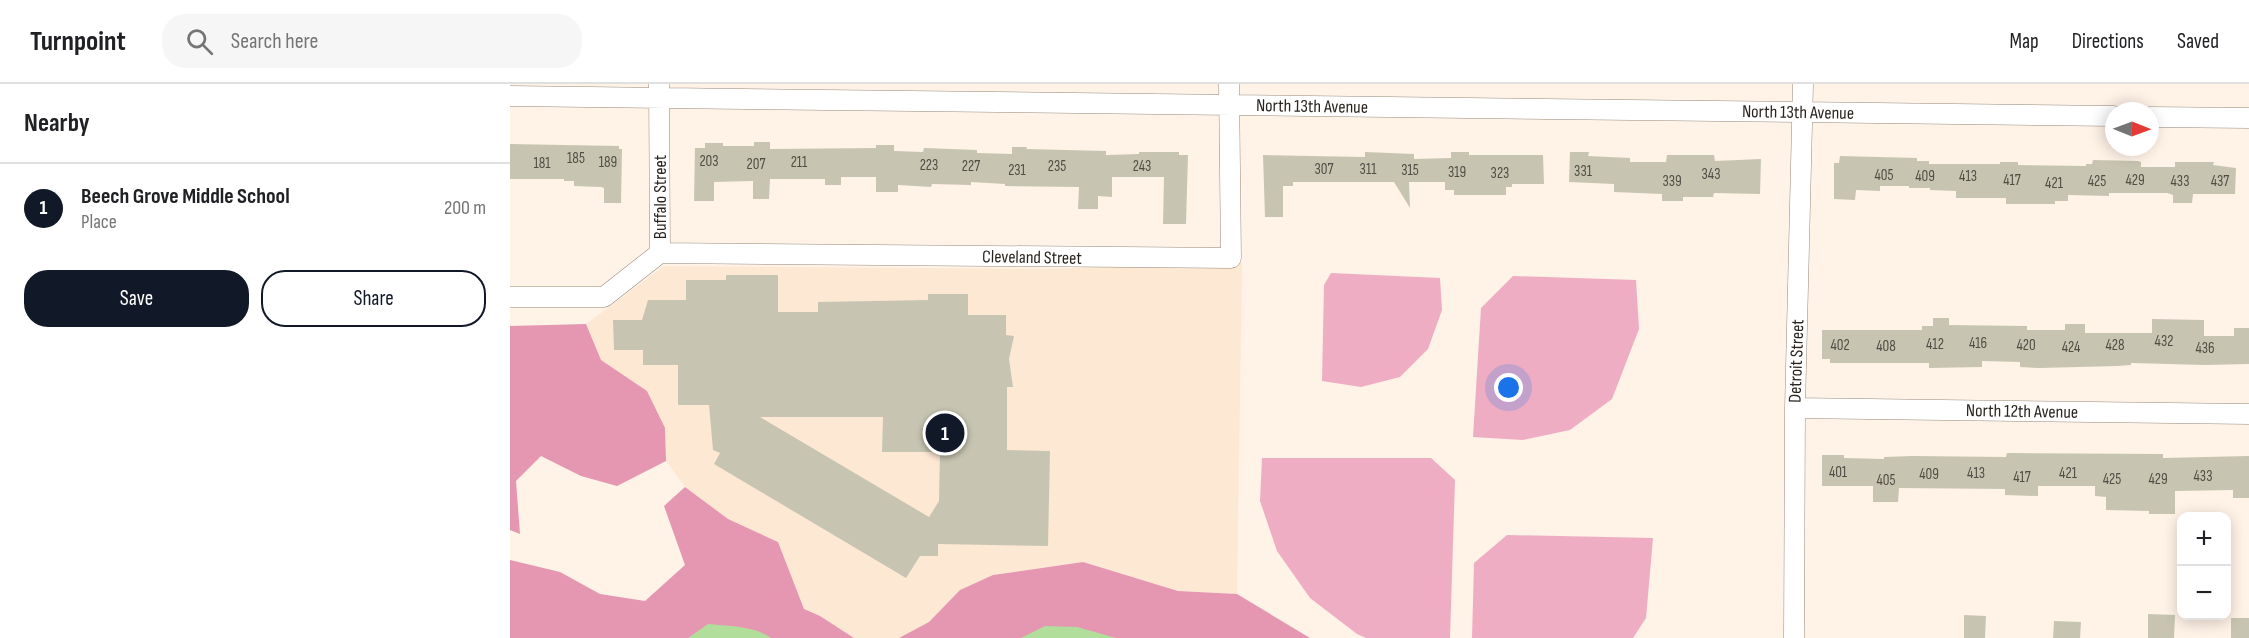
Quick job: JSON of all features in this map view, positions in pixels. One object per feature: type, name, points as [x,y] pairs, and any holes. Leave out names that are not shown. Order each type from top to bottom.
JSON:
[{"type":"street","name":"Cleveland Street","points":[[660,253],[1231,258],[1228,84]]},
{"type":"street","name":"Detroit Street","points":[[1794,638],[1795,408],[1803,84]]},
{"type":"street","name":"North 13th Avenue","points":[[510,96],[660,91],[1228,105],[2105,116]]},
{"type":"street","name":"Buffalo Street","points":[[510,297],[604,297],[660,253],[660,91]]},
{"type":"street","points":[[2159,117],[2249,118]]},
{"type":"street","name":"North 12th Avenue","points":[[1795,408],[2249,414]]},
{"type":"shaded area","points":[[1242,263],[1237,594],[1178,591],[1083,562],[993,575],[960,590],[929,622],[899,638],[854,638],[820,616],[804,609],[778,542],[728,519],[685,487],[666,461],[665,428],[647,391],[601,360],[586,324],[664,266],[1044,269]]},
{"type":"shaded area","points":[[1331,273],[1440,278],[1442,310],[1428,349],[1400,377],[1361,387],[1322,381],[1324,285]]},
{"type":"shaded area","points":[[1513,276],[1636,280],[1639,329],[1612,399],[1570,430],[1523,440],[1473,437],[1481,308]]},
{"type":"shaded area","points":[[586,324],[601,360],[647,391],[665,428],[666,461],[617,486],[581,476],[541,456],[516,481],[520,534],[510,530],[510,326]]},
{"type":"shaded area","points":[[1262,458],[1431,458],[1455,480],[1450,638],[1366,638],[1357,634],[1310,598],[1277,551],[1260,501]]},
{"type":"shaded area","points":[[685,487],[728,519],[778,542],[804,609],[820,616],[854,638],[510,638],[510,560],[560,572],[600,594],[645,601],[685,565],[664,506]]},
{"type":"shaded area","points":[[1507,535],[1653,538],[1646,618],[1633,638],[1472,638],[1474,563]]},
{"type":"shaded area","points":[[1083,562],[1178,591],[1237,594],[1310,638],[899,638],[929,622],[960,590],[993,575]]},
{"type":"shaded area","points":[[708,624],[758,631],[771,638],[688,638]]},
{"type":"shaded area","points":[[1045,626],[1077,627],[1116,638],[1021,638]]},
{"type":"building","points":[[754,142],[770,142],[770,149],[876,148],[876,145],[894,145],[894,151],[923,152],[924,148],[1012,154],[1012,147],[1027,147],[1026,149],[1106,151],[1106,155],[1179,152],[1179,155],[1188,155],[1186,224],[1163,224],[1164,177],[1112,177],[1112,197],[1098,196],[1098,209],[1078,209],[1079,187],[1005,186],[1005,184],[971,182],[971,185],[932,184],[931,187],[898,185],[898,192],[876,192],[876,177],[841,177],[841,185],[825,185],[825,179],[770,179],[769,199],[753,199],[753,181],[714,182],[714,201],[694,201],[695,148],[705,148],[705,143],[723,143],[723,146],[754,146]]},
{"type":"building","points":[[510,144],[619,146],[619,149],[622,149],[621,203],[604,203],[604,188],[574,186],[574,181],[510,179]]},
{"type":"building","points":[[1365,152],[1414,154],[1414,159],[1451,158],[1451,152],[1469,152],[1469,155],[1543,155],[1544,184],[1512,184],[1512,187],[1506,187],[1506,195],[1454,195],[1454,190],[1445,190],[1445,182],[1409,182],[1410,208],[1394,182],[1293,182],[1293,186],[1283,186],[1283,217],[1265,217],[1263,155],[1365,157]]},
{"type":"building","points":[[1570,152],[1589,152],[1588,156],[1630,158],[1630,162],[1666,162],[1667,155],[1714,155],[1715,161],[1761,159],[1760,194],[1714,193],[1713,197],[1683,197],[1683,201],[1662,201],[1662,194],[1614,192],[1614,184],[1569,182]]},
{"type":"building","points":[[1840,156],[1917,158],[1917,161],[1929,161],[1929,164],[2018,162],[2018,165],[2086,166],[2086,164],[2092,164],[2093,160],[2138,161],[2141,162],[2141,167],[2175,167],[2175,162],[2214,162],[2213,165],[2236,168],[2235,194],[2193,194],[2192,203],[2173,203],[2173,195],[2167,193],[2109,193],[2109,196],[2068,195],[2068,201],[2055,201],[2055,204],[2006,204],[2006,198],[1956,198],[1956,191],[1909,188],[1909,186],[1880,186],[1880,191],[1856,190],[1855,200],[1834,199],[1834,163],[1839,163]]},
{"type":"building","points":[[726,275],[778,275],[778,312],[818,312],[818,302],[928,300],[928,294],[968,294],[968,315],[1006,315],[1006,335],[1014,336],[1009,359],[1013,387],[1007,387],[1007,450],[1050,451],[1048,546],[938,544],[938,556],[920,556],[906,578],[714,464],[720,453],[713,450],[709,405],[678,405],[678,365],[643,365],[643,350],[614,350],[613,320],[642,320],[648,300],[686,300],[686,280],[726,280]],"holes":[[[760,417],[883,417],[882,452],[940,452],[939,501],[929,517]]]},
{"type":"building","points":[[1933,318],[1949,318],[1949,325],[2027,326],[2027,330],[2065,330],[2065,324],[2085,324],[2085,333],[2152,333],[2152,319],[2204,320],[2204,336],[2234,336],[2234,328],[2249,328],[2249,364],[2131,363],[2131,365],[2118,366],[2039,368],[2020,367],[2020,362],[1982,361],[1982,367],[1929,368],[1929,363],[1830,363],[1830,359],[1822,359],[1822,330],[1922,330],[1922,326],[1933,326]]},
{"type":"building","points":[[2007,453],[2163,454],[2163,458],[2249,456],[2249,498],[2233,498],[2233,490],[2175,491],[2175,514],[2149,514],[2149,511],[2106,510],[2106,497],[2095,496],[2095,486],[2038,486],[2038,496],[2005,495],[2005,489],[1899,488],[1898,502],[1873,502],[1873,486],[1822,486],[1822,455],[1884,459],[1884,457],[1912,456],[2006,457]]},
{"type":"building","points":[[2148,614],[2175,615],[2174,638],[2148,638]]},
{"type":"building","points":[[1964,615],[1986,616],[1985,638],[1964,638]]},
{"type":"building","points":[[2231,618],[2249,618],[2249,638],[2231,638]]},
{"type":"building","points":[[2054,621],[2081,622],[2080,638],[2053,638]]},
{"type":"place","name":"Beech Grove Middle School","points":[[945,433]]}]
